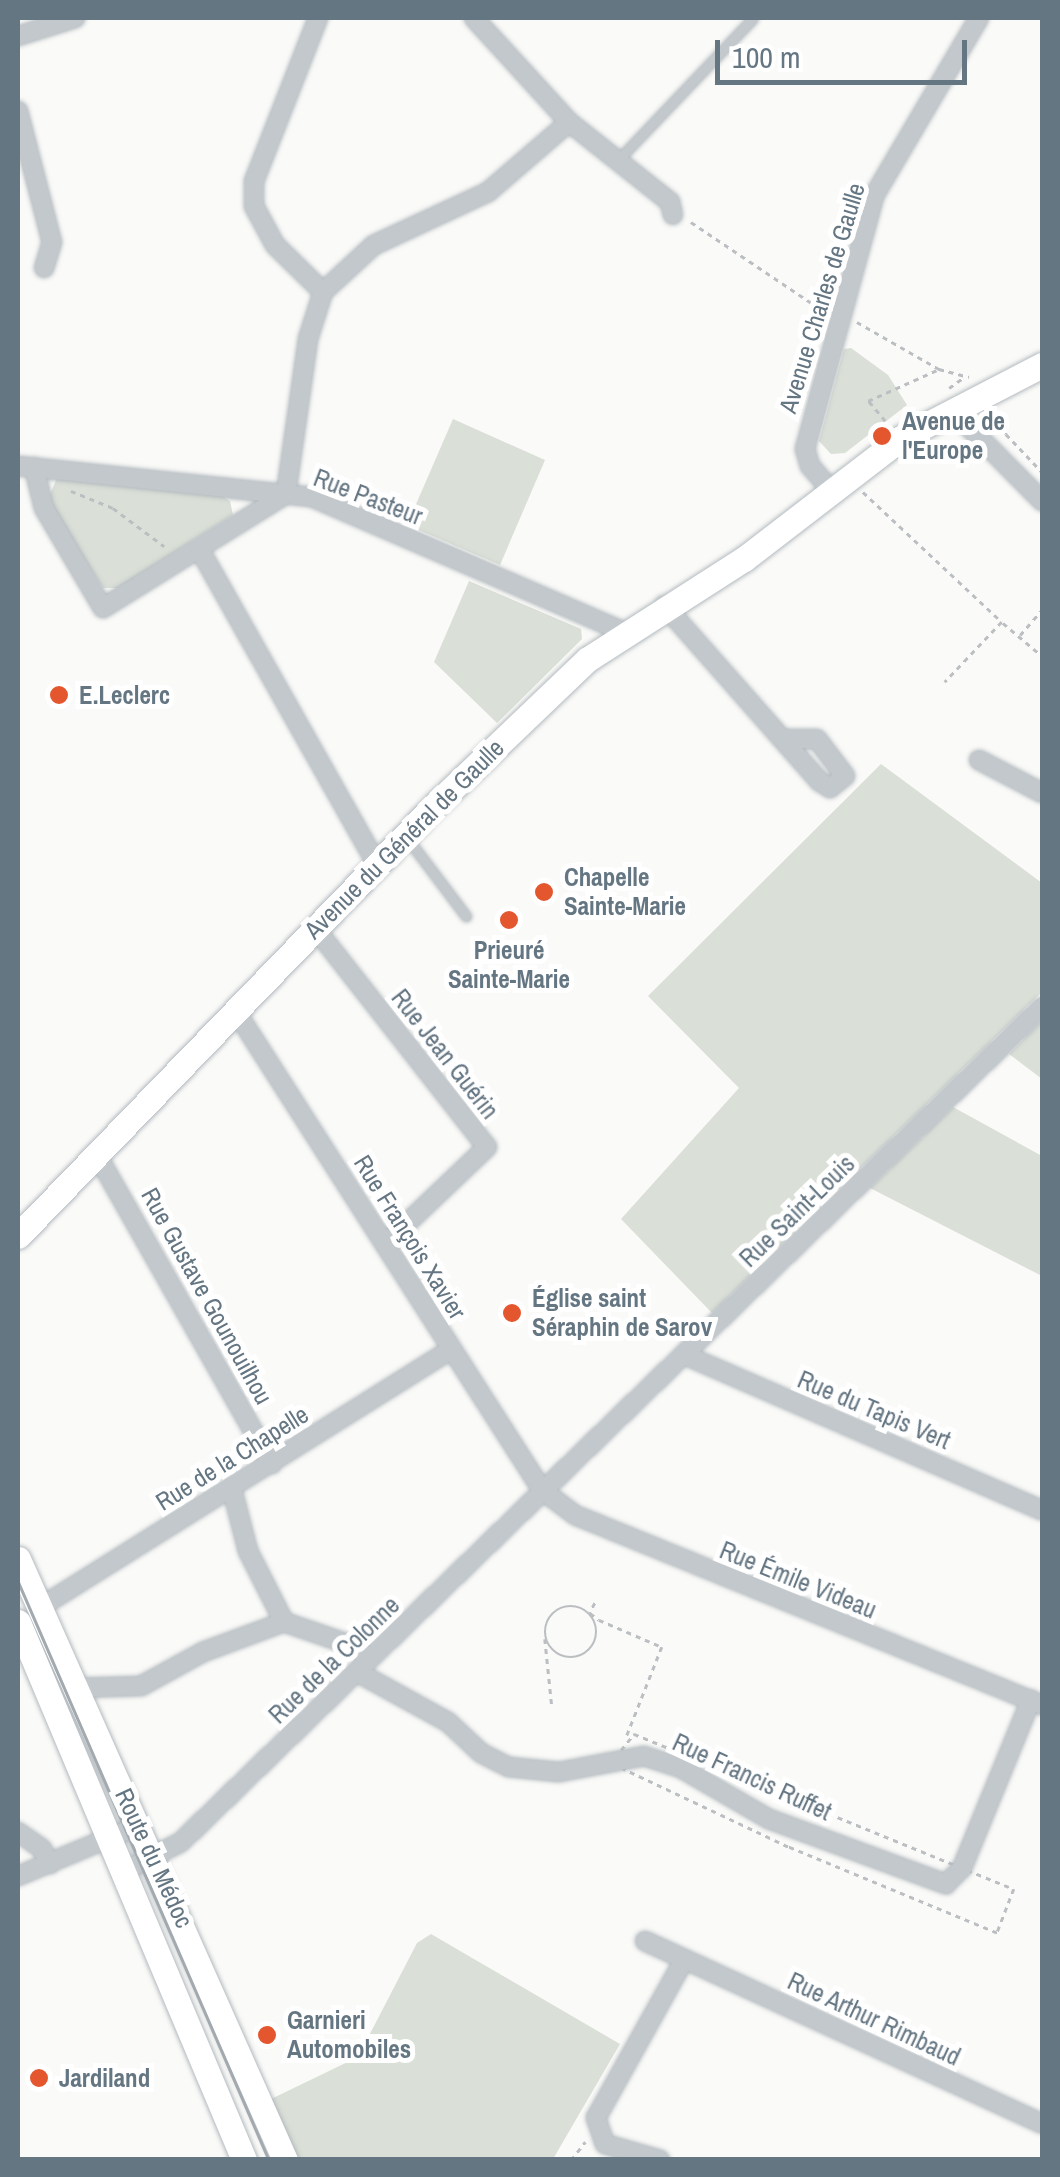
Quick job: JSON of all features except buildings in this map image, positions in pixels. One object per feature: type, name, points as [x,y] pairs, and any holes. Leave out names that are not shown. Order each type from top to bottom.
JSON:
[{"type":"main road","points":[[840,483],[953,411],[986,385],[1042,364]]},
{"type":"main road","name":"Avenue du Général de Gaulle","points":[[18,1236],[377,864],[560,683],[664,605],[744,559],[840,483]]},
{"type":"main road","name":"Route du Médoc","points":[[18,1560],[28,1615],[106,1840],[244,2160]]},
{"type":"main road","name":"Route du Médoc","points":[[28,1615],[73,1688],[140,1825],[285,2160]]},
{"type":"street","points":[[18,36],[75,18]]},
{"type":"street","points":[[318,18],[254,181],[254,206],[275,245],[322,292]]},
{"type":"street","points":[[474,18],[570,122],[670,202],[673,215]]},
{"type":"street","name":"Avenue Charles de Gaulle","points":[[840,483],[810,466],[805,448],[874,196],[978,18]]},
{"type":"street","points":[[18,111],[52,242],[44,268]]},
{"type":"street","points":[[26,467],[44,508],[103,608],[201,552],[286,494],[308,339],[322,292],[374,245],[488,192],[570,122]]},
{"type":"street","points":[[953,411],[1042,501]]},
{"type":"street","name":"Rue Pasteur","points":[[26,467],[312,497],[624,632]]},
{"type":"street","points":[[201,552],[377,864]]},
{"type":"street","points":[[664,605],[782,738]]},
{"type":"street","points":[[980,760],[1042,793]]},
{"type":"street","name":"Rue Jean Guérin","points":[[315,928],[486,1147],[386,1244]]},
{"type":"street","name":"Rue Saint-Louis","points":[[542,1490],[1042,1007]]},
{"type":"street","name":"Rue François Xavier","points":[[235,1010],[542,1490]]},
{"type":"street","name":"Rue Gustave Gounouilhou","points":[[97,1156],[272,1464]]},
{"type":"street","name":"Rue de la Chapelle","points":[[28,1615],[452,1350]]},
{"type":"street","name":"Rue du Tapis Vert","points":[[685,1356],[1042,1510]]},
{"type":"street","points":[[232,1489],[248,1551],[284,1622]]},
{"type":"street","name":"Rue de la Colonne","points":[[120,1874],[181,1842],[542,1490]]},
{"type":"street","name":"Rue Émile Videau","points":[[542,1490],[593,1522],[1037,1703]]},
{"type":"street","points":[[73,1688],[141,1686],[202,1652],[284,1622],[356,1647],[363,1666]]},
{"type":"street","name":"Rue Francis Ruffet","points":[[363,1666],[448,1722],[481,1753],[508,1767],[559,1772],[644,1756],[681,1768],[769,1819],[946,1884],[962,1868],[1037,1703]]},
{"type":"street","points":[[18,1876],[140,1825]]},
{"type":"street","points":[[18,1832],[42,1848],[50,1864]]},
{"type":"street","name":"Rue Arthur Rimbaud","points":[[645,1941],[1042,2124]]},
{"type":"street","points":[[660,2160],[618,2150],[598,2132],[596,2118],[613,2081],[684,1960]]},
{"type":"lane","points":[[617,161],[754,18]]},
{"type":"lane","points":[[405,836],[466,916]]},
{"type":"path","points":[[840,315],[956,378],[986,385],[1006,434],[1042,472]]},
{"type":"path","points":[[890,427],[868,401],[938,369]]},
{"type":"path","points":[[67,471],[72,493],[113,508],[157,538],[176,566]]},
{"type":"path","points":[[840,483],[1042,656]]},
{"type":"path","points":[[1019,636],[1042,610]]},
{"type":"path","points":[[946,682],[1002,622]]},
{"type":"path","points":[[590,1613],[595,1602]]},
{"type":"path","points":[[552,1707],[547,1621],[558,1609],[575,1606],[662,1647],[626,1739]]},
{"type":"path","points":[[546,1638],[562,1657],[588,1652],[598,1629],[590,1613]]},
{"type":"path","points":[[571,2160],[598,2132]]},
{"type":"shaded area","points":[[851,348],[888,375],[907,405],[845,453],[831,454],[819,441],[844,349]]},
{"type":"shaded area","points":[[453,419],[545,460],[500,565],[407,525]]},
{"type":"shaded area","points":[[57,478],[218,494],[230,501],[233,515],[118,588],[103,588],[47,501]]},
{"type":"shaded area","points":[[469,581],[581,629],[582,639],[497,723],[434,662]]},
{"type":"shaded area","points":[[881,764],[1042,883],[1042,992],[712,1313],[621,1219],[739,1088],[648,996]]},
{"type":"shaded area","points":[[1042,1021],[1042,1079],[1009,1054]]},
{"type":"shaded area","points":[[953,1107],[1042,1156],[1042,1276],[870,1188]]},
{"type":"shaded area","points":[[431,1934],[620,2044],[553,2159],[295,2159],[269,2100],[358,2057],[417,1943]]},
{"type":"tram line","points":[[18,1581],[269,2160]]},
{"type":"place","name":"Avenue de l'Europe","points":[[882,436]]},
{"type":"place","name":"E.Leclerc","points":[[59,695]]},
{"type":"place","name":"Chapelle Sainte-Marie","points":[[544,892]]},
{"type":"place","name":"Prieuré Sainte-Marie","points":[[509,920]]},
{"type":"place","name":"Église saint Séraphin de Sarov","points":[[512,1313]]},
{"type":"place","name":"Garnieri Automobiles","points":[[267,2035]]},
{"type":"place","name":"Jardiland","points":[[39,2078]]}]
